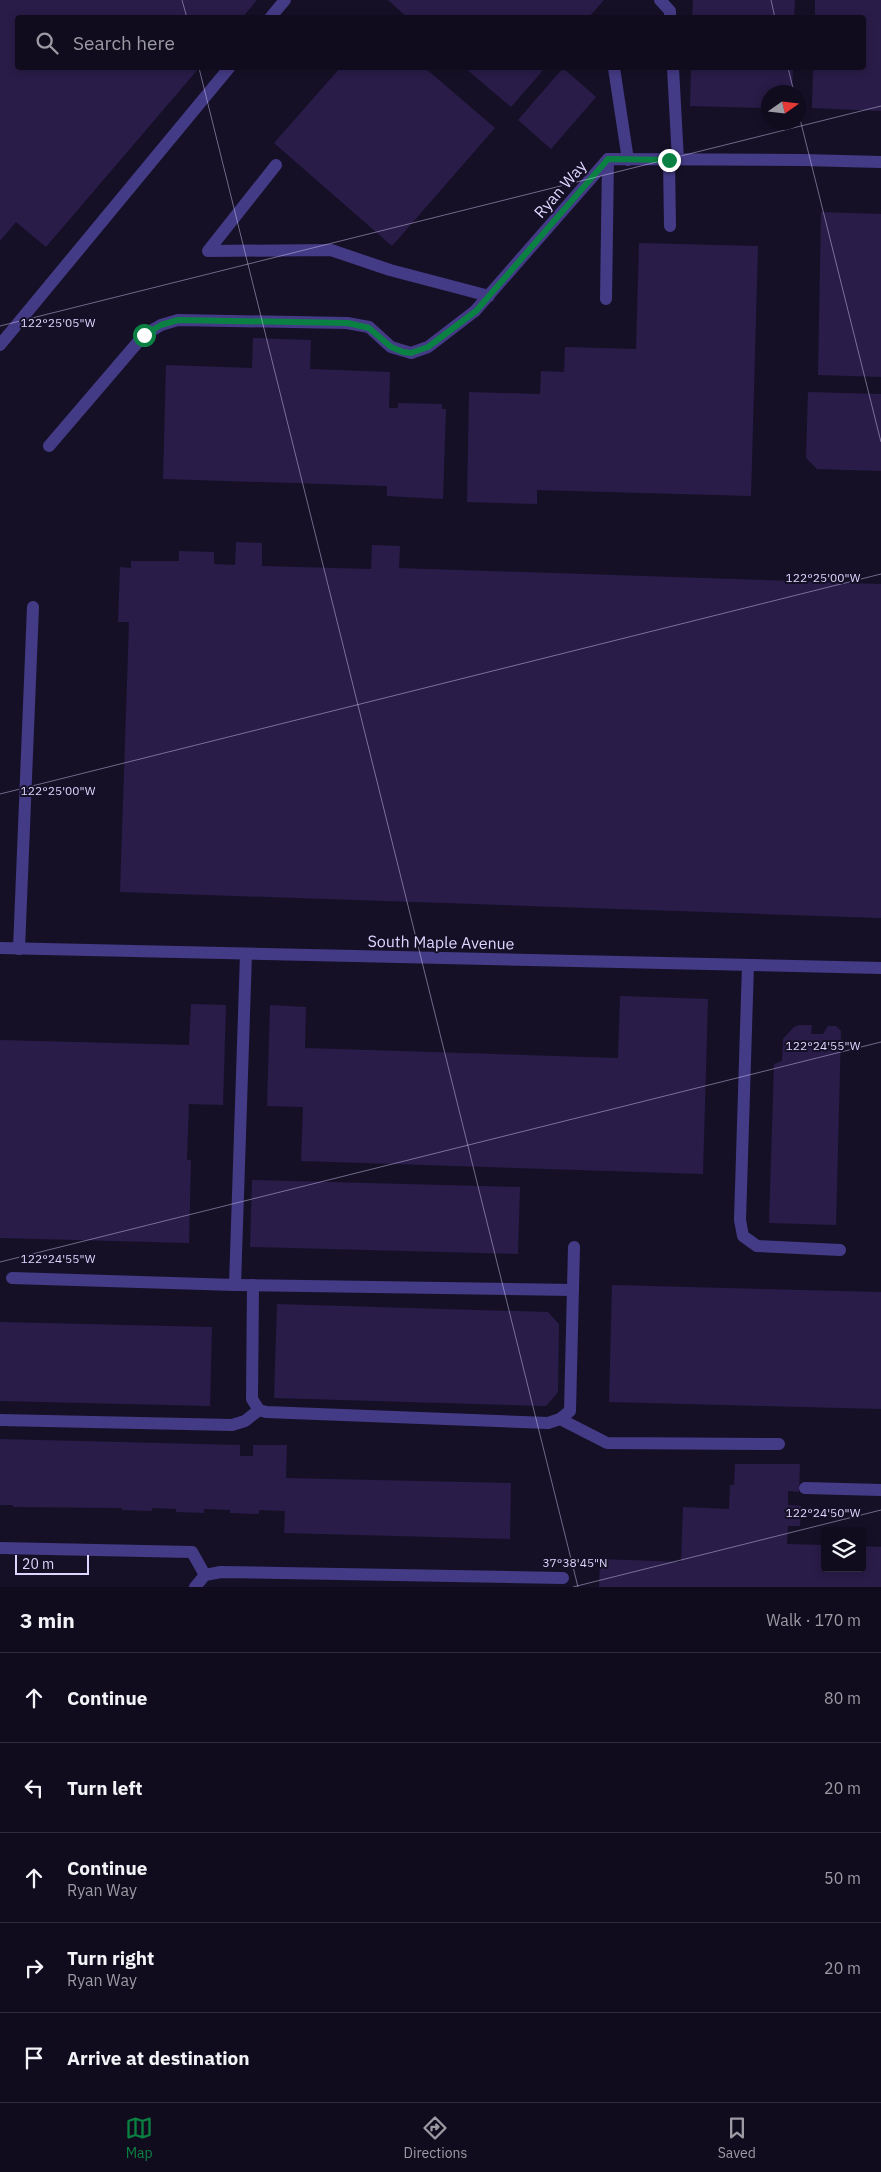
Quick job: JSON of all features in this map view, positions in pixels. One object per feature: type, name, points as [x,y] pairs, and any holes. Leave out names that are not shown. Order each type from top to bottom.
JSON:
[{"type":"street","points":[[272,15],[285,0]]},
{"type":"street","points":[[660,0],[670,11],[670,15]]},
{"type":"street","points":[[0,345],[227,70]]},
{"type":"street","points":[[614,70],[628,160]]},
{"type":"street","points":[[670,226],[673,160],[673,70]]},
{"type":"street","points":[[606,299],[608,159]]},
{"type":"street","name":"Ryan Way","points":[[49,446],[144,335],[161,325],[178,320],[348,323],[369,328],[391,347],[411,353],[428,347],[476,311],[608,159],[881,162]]},
{"type":"street","points":[[276,165],[208,251],[332,250],[390,270],[489,296]]},
{"type":"street","points":[[19,949],[33,607]]},
{"type":"street","name":"South Maple Avenue","points":[[0,948],[881,968]]},
{"type":"street","points":[[235,1285],[246,954]]},
{"type":"street","points":[[748,965],[740,1220],[744,1236],[757,1246],[840,1250]]},
{"type":"street","points":[[253,1285],[252,1399],[259,1410],[266,1412],[548,1423],[560,1419],[570,1411],[574,1247]]},
{"type":"street","points":[[12,1278],[235,1285],[573,1290]]},
{"type":"street","points":[[0,1420],[232,1425],[245,1421],[259,1410]]},
{"type":"street","points":[[560,1419],[607,1443],[779,1444]]},
{"type":"street","points":[[805,1488],[881,1490]]},
{"type":"street","points":[[0,1548],[192,1552],[206,1575]]},
{"type":"street","points":[[195,1587],[206,1575],[221,1572],[438,1582],[563,1578]]},
{"type":"building","points":[[0,0],[257,0],[244,15],[15,15],[15,70],[197,70],[46,247],[16,222],[0,241]]},
{"type":"building","points":[[388,0],[604,0],[591,15],[405,15]]},
{"type":"building","points":[[693,0],[795,0],[794,15],[692,15]]},
{"type":"building","points":[[815,0],[881,0],[881,111],[812,108],[813,70],[866,70],[866,15],[815,15]]},
{"type":"building","points":[[338,70],[427,70],[495,128],[392,246],[274,143]]},
{"type":"building","points":[[467,70],[543,70],[511,107]]},
{"type":"building","points":[[561,70],[565,70],[596,97],[551,149],[518,120]]},
{"type":"building","points":[[691,70],[793,70],[792,85],[761,85],[761,108],[690,106]]},
{"type":"building","points":[[821,212],[881,214],[881,377],[818,375]]},
{"type":"building","points":[[639,243],[758,246],[751,496],[537,490],[537,504],[467,502],[469,392],[540,394],[541,371],[564,372],[565,347],[636,349]]},
{"type":"building","points":[[253,338],[311,340],[310,369],[390,372],[389,408],[398,408],[398,403],[442,404],[442,409],[446,409],[443,499],[387,496],[387,486],[163,479],[166,365],[252,368]]},
{"type":"building","points":[[808,392],[881,394],[881,471],[817,469],[806,458]]},
{"type":"building","points":[[236,542],[262,543],[262,566],[371,569],[372,545],[400,546],[399,568],[881,584],[881,918],[120,892],[129,622],[118,622],[120,567],[131,568],[131,561],[179,561],[179,551],[214,552],[214,564],[235,565]]},
{"type":"building","points":[[620,996],[708,999],[703,1174],[301,1161],[303,1107],[267,1106],[270,1005],[306,1007],[305,1048],[618,1058]]},
{"type":"building","points":[[191,1004],[226,1005],[223,1105],[189,1104],[187,1160],[191,1160],[189,1243],[0,1238],[0,1040],[189,1045]]},
{"type":"building","points":[[812,1025],[811,1034],[823,1034],[828,1026],[836,1026],[841,1031],[836,1225],[769,1223],[774,1064],[782,1061],[783,1039],[794,1027]]},
{"type":"building","points":[[252,1180],[520,1187],[518,1254],[250,1247]]},
{"type":"building","points":[[612,1285],[881,1292],[881,1409],[609,1402]]},
{"type":"building","points":[[277,1304],[548,1312],[559,1324],[558,1392],[546,1406],[274,1398]]},
{"type":"building","points":[[0,1322],[212,1327],[210,1406],[0,1401]]},
{"type":"building","points":[[0,1439],[240,1445],[240,1456],[253,1456],[253,1445],[287,1445],[286,1478],[511,1483],[510,1539],[284,1533],[285,1511],[259,1510],[259,1514],[230,1513],[230,1510],[204,1509],[204,1513],[176,1512],[176,1509],[152,1508],[152,1511],[122,1510],[122,1508],[13,1507],[13,1505],[0,1505]]},
{"type":"building","points":[[735,1464],[800,1464],[799,1492],[788,1491],[788,1505],[801,1506],[800,1526],[788,1526],[787,1544],[821,1545],[821,1572],[866,1572],[866,1546],[881,1547],[881,1587],[599,1587],[600,1559],[681,1562],[683,1507],[729,1509],[730,1485],[734,1485]]},
{"type":"route","points":[[144,335],[161,325],[178,320],[348,323],[369,328],[391,347],[411,353],[428,347],[476,311],[608,159],[669,160]]}]
